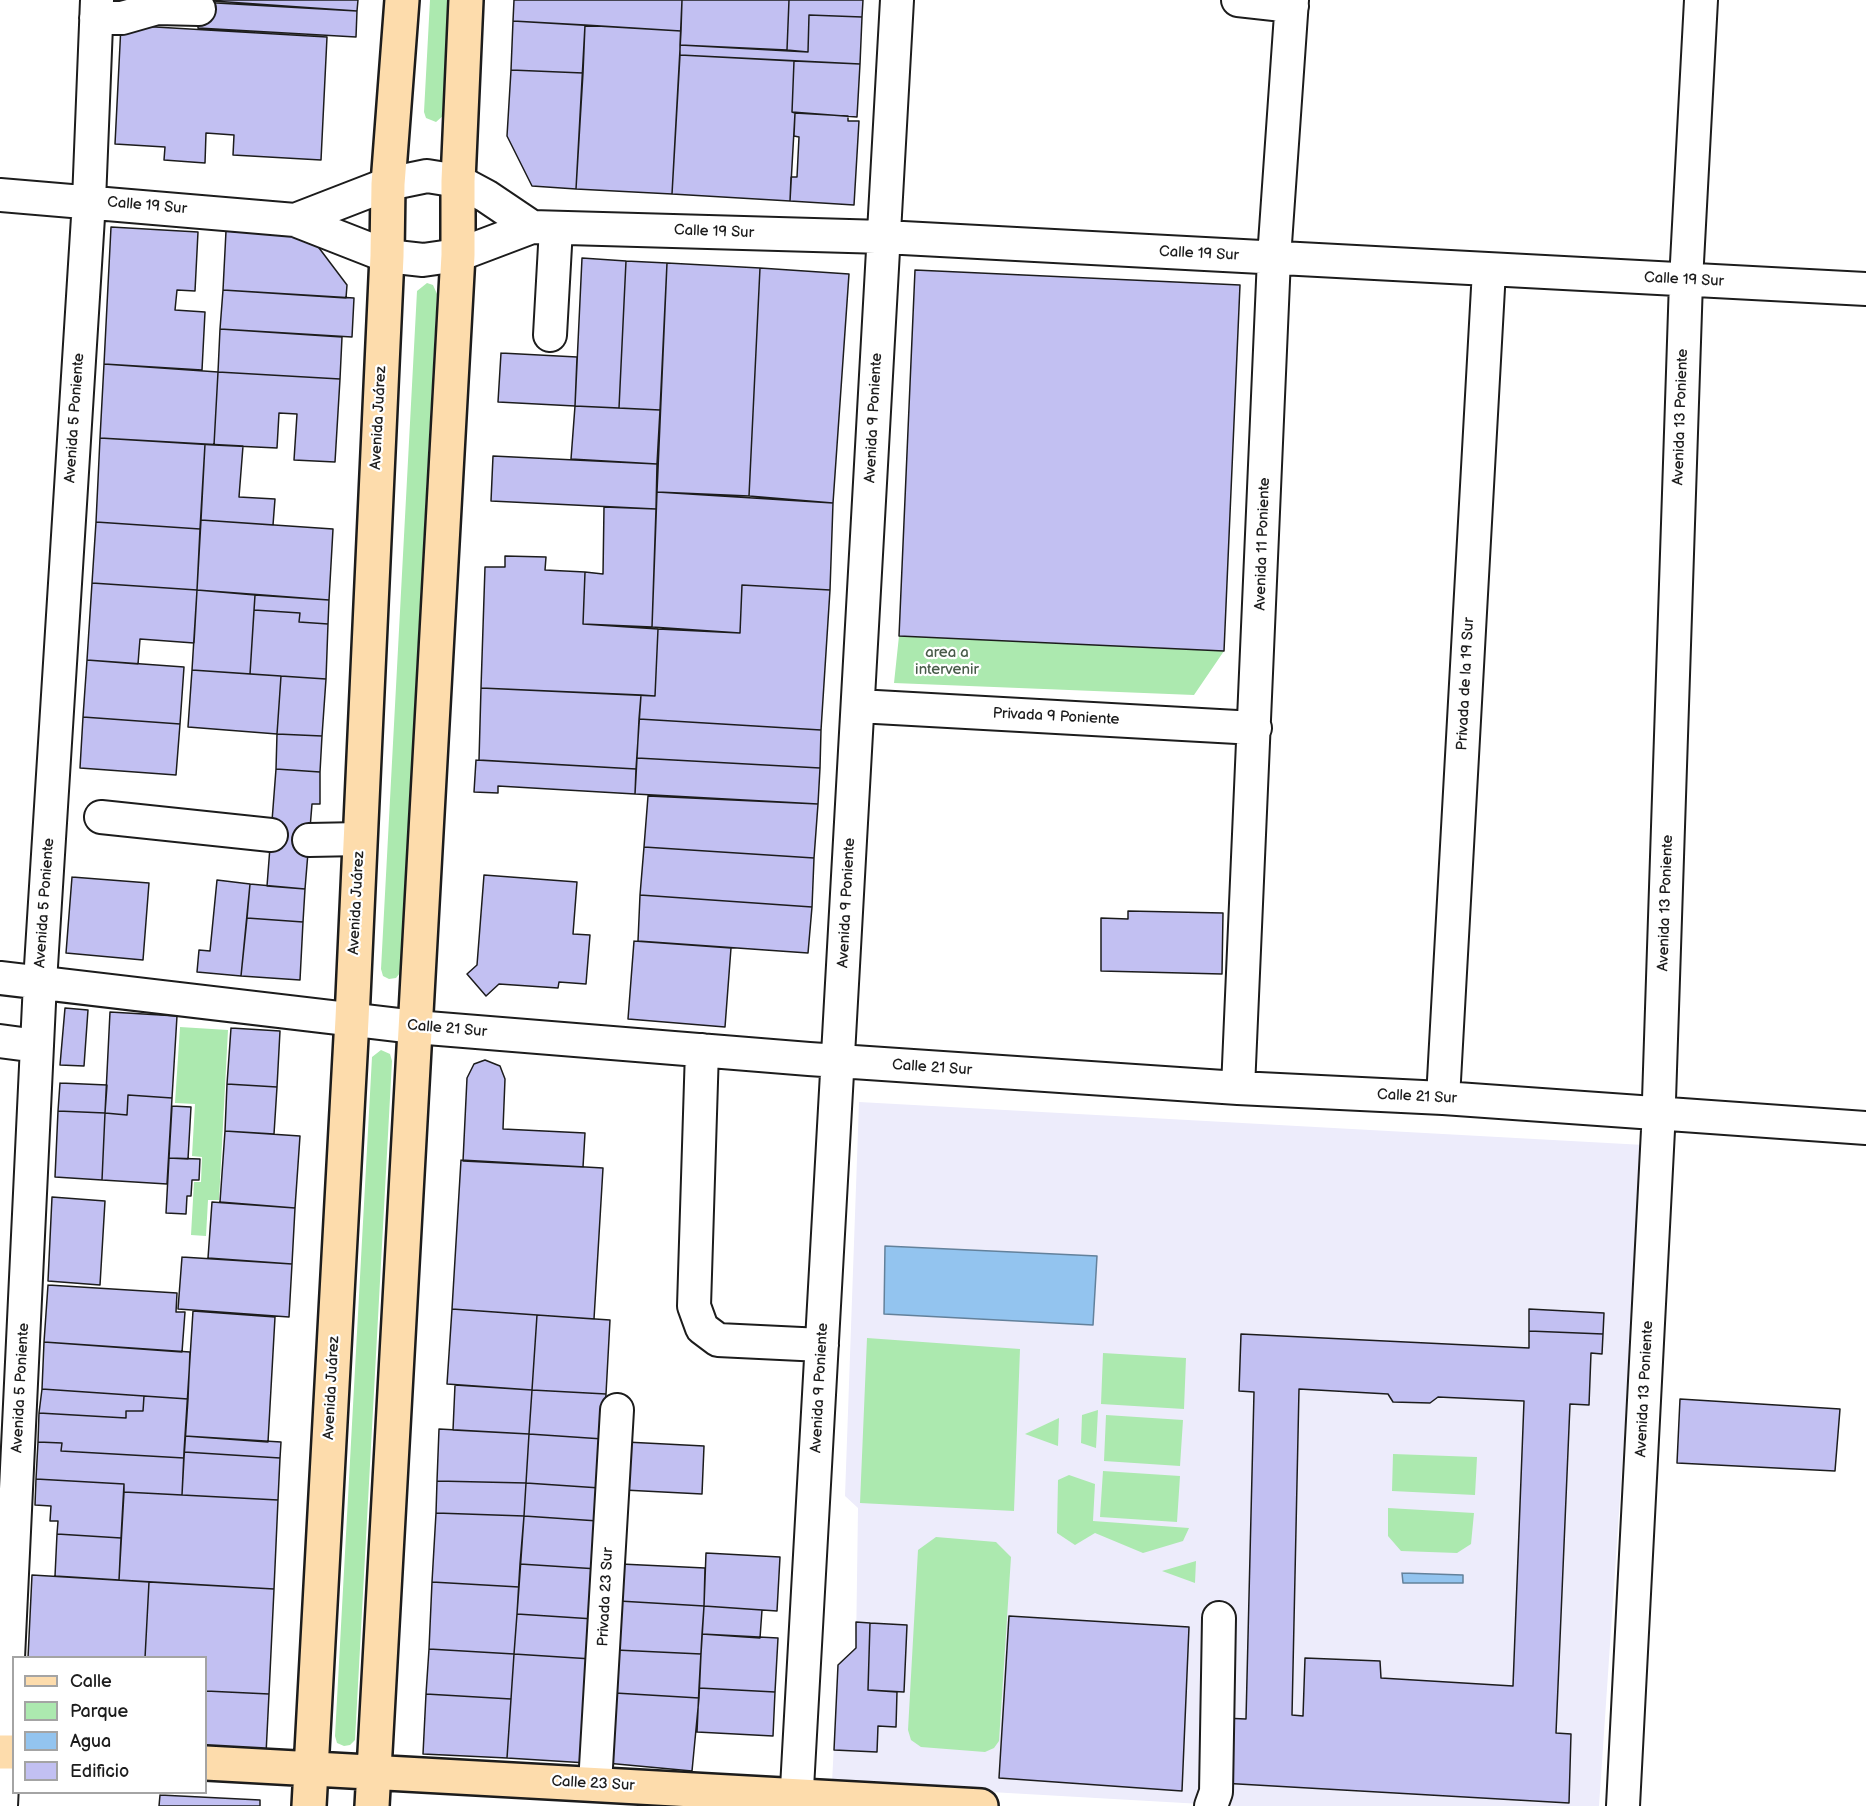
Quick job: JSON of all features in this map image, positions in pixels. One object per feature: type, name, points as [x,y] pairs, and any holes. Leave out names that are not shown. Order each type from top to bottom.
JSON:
[{"type":"main road","name":"Avenida Juárez","points":[[309,1806],[352,1019],[387,256],[388,184],[402,0]]},
{"type":"main road","points":[[372,1806],[458,255],[458,181],[466,0]]},
{"type":"main road","name":"Calle 23 Sur","points":[[207,1763],[595,1784],[797,1800],[981,1806]]},
{"type":"street","name":"Avenida 9 Poniente","points":[[797,1800],[897,0]]},
{"type":"street","points":[[1238,0],[1292,3]]},
{"type":"street","name":"Avenida 13 Poniente","points":[[1623,1806],[1659,1114],[1686,281],[1701,0]]},
{"type":"street","name":"Avenida 11 Poniente","points":[[1238,1088],[1274,258],[1292,3]]},
{"type":"street","points":[[97,9],[122,18],[157,4],[199,9]]},
{"type":"street","name":"Avenida 5 Poniente","points":[[1,1806],[6,1752],[40,982],[89,201],[97,9]]},
{"type":"street","name":"Calle 19 Sur","points":[[294,220],[388,184],[427,176],[458,181],[544,228]]},
{"type":"street","name":"Calle 19 Sur","points":[[0,195],[294,220],[387,256],[423,261],[458,255],[544,228],[884,237],[1866,289]]},
{"type":"street","points":[[544,228],[550,335]]},
{"type":"street","name":"Privada de la 19 Sur","points":[[1443,1098],[1489,270]]},
{"type":"street","name":"Privada 9 Poniente","points":[[858,706],[1255,728]]},
{"type":"street","points":[[101,817],[271,835]]},
{"type":"street","points":[[309,840],[360,839]]},
{"type":"street","name":"Calle 21 Sur","points":[[0,978],[415,1027],[838,1062],[1238,1088],[1443,1098],[1866,1128]]},
{"type":"street","points":[[0,1041],[37,1046]]},
{"type":"street","points":[[702,1050],[694,1306],[702,1328],[718,1340],[822,1345]]},
{"type":"street","name":"Privada 23 Sur","points":[[595,1784],[617,1410]]},
{"type":"street","points":[[1211,1806],[1216,1792],[1219,1618]]},
{"type":"shaded area","points":[[859,1102],[1644,1145],[1599,1806],[1237,1806],[832,1783],[838,1665],[856,1648],[858,1508],[845,1496]]},
{"type":"green space","points":[[430,0],[450,0],[444,115],[436,122],[426,118],[424,112]]},
{"type":"green space","points":[[427,283],[433,285],[437,294],[400,973],[396,978],[389,979],[383,976],[381,969],[417,291]]},
{"type":"green space","name":"area a intervenir","points":[[899,636],[1224,651],[1194,695],[894,683]]},
{"type":"green space","points":[[180,1027],[228,1030],[219,1200],[208,1200],[206,1236],[191,1235],[194,1182],[201,1182],[202,1157],[192,1156],[195,1104],[175,1103]]},
{"type":"green space","points":[[381,1050],[390,1054],[392,1061],[355,1740],[350,1745],[344,1746],[337,1743],[335,1736],[372,1057]]},
{"type":"green space","points":[[867,1338],[1020,1349],[1014,1511],[860,1503]]},
{"type":"green space","points":[[1103,1353],[1186,1358],[1184,1409],[1101,1404]]},
{"type":"green space","points":[[1098,1410],[1096,1448],[1081,1443],[1082,1415]]},
{"type":"green space","points":[[1106,1415],[1183,1420],[1180,1466],[1104,1461]]},
{"type":"green space","points":[[1059,1418],[1058,1446],[1025,1434]]},
{"type":"green space","points":[[1393,1454],[1477,1457],[1475,1495],[1392,1491]]},
{"type":"green space","points":[[1103,1471],[1180,1476],[1177,1522],[1100,1517]]},
{"type":"green space","points":[[1069,1475],[1095,1484],[1093,1521],[1189,1528],[1183,1541],[1143,1553],[1095,1533],[1075,1545],[1057,1533],[1058,1480]]},
{"type":"green space","points":[[1388,1508],[1474,1513],[1471,1544],[1457,1553],[1401,1551],[1388,1536]]},
{"type":"green space","points":[[936,1537],[996,1542],[1011,1557],[999,1741],[994,1748],[985,1752],[921,1747],[911,1740],[908,1730],[918,1550]]},
{"type":"green space","points":[[1196,1561],[1195,1583],[1162,1571]]},
{"type":"water","points":[[885,1246],[1097,1256],[1093,1325],[884,1314]]},
{"type":"water","points":[[1402,1573],[1463,1575],[1463,1583],[1403,1583]]},
{"type":"building","points":[[199,0],[358,0],[357,11]]},
{"type":"building","points":[[514,0],[682,0],[681,31],[513,21]]},
{"type":"building","points":[[682,0],[789,0],[787,50],[680,45]]},
{"type":"building","points":[[789,0],[863,0],[862,17],[809,15],[808,52],[787,50]]},
{"type":"building","points":[[199,2],[357,11],[356,37],[198,28]]},
{"type":"building","points":[[809,15],[862,17],[860,64],[680,55],[680,45],[808,52]]},
{"type":"building","points":[[513,21],[585,25],[583,73],[511,70]]},
{"type":"building","points":[[121,25],[327,37],[321,160],[233,155],[234,135],[206,133],[205,163],[164,160],[165,147],[115,144]]},
{"type":"building","points":[[585,25],[681,31],[672,194],[576,189]]},
{"type":"building","points":[[680,55],[794,61],[792,112],[795,113],[790,201],[672,194]]},
{"type":"building","points":[[794,61],[860,64],[857,117],[792,112]]},
{"type":"building","points":[[511,70],[583,73],[576,189],[532,186],[507,136]]},
{"type":"building","points":[[795,113],[848,116],[848,121],[859,121],[854,205],[790,201],[791,177],[797,177],[799,137],[794,136]]},
{"type":"building","points":[[111,227],[198,232],[195,291],[177,290],[175,310],[205,312],[202,370],[104,364]]},
{"type":"building","points":[[226,231],[310,236],[347,285],[346,298],[223,290]]},
{"type":"building","points":[[582,258],[626,261],[619,408],[575,406]]},
{"type":"building","points":[[626,261],[667,263],[660,410],[619,408]]},
{"type":"building","points":[[667,263],[760,268],[749,496],[657,492]]},
{"type":"building","points":[[760,268],[849,274],[833,503],[749,496]]},
{"type":"building","points":[[915,270],[1240,285],[1224,651],[899,636]]},
{"type":"building","points":[[223,290],[354,298],[352,337],[220,329]]},
{"type":"building","points":[[220,329],[342,337],[340,379],[218,372]]},
{"type":"building","points":[[501,353],[577,357],[575,406],[498,402]]},
{"type":"building","points":[[104,364],[218,372],[214,445],[100,438]]},
{"type":"building","points":[[218,372],[340,379],[335,462],[294,460],[297,414],[279,413],[277,448],[214,445]]},
{"type":"building","points":[[575,406],[660,410],[657,464],[571,459]]},
{"type":"building","points":[[100,438],[205,444],[200,529],[96,522]]},
{"type":"building","points":[[205,444],[243,446],[239,497],[275,499],[273,525],[201,520]]},
{"type":"building","points":[[493,456],[657,464],[656,509],[491,501]]},
{"type":"building","points":[[657,492],[833,503],[830,590],[742,585],[740,633],[652,627]]},
{"type":"building","points":[[604,507],[656,509],[652,627],[583,624],[585,572],[603,574]]},
{"type":"building","points":[[201,520],[333,529],[329,600],[197,590]]},
{"type":"building","points":[[96,522],[200,529],[197,590],[92,583]]},
{"type":"building","points":[[505,556],[546,557],[545,570],[585,572],[583,624],[658,629],[655,696],[481,688],[485,567],[505,567]]},
{"type":"building","points":[[92,583],[197,590],[194,643],[140,639],[138,664],[87,660]]},
{"type":"building","points":[[742,585],[830,590],[821,730],[639,719],[641,695],[655,696],[658,629],[740,633]]},
{"type":"building","points":[[197,590],[255,595],[250,674],[192,670]]},
{"type":"building","points":[[255,595],[329,600],[328,624],[299,622],[300,613],[254,610]]},
{"type":"building","points":[[254,610],[300,613],[299,622],[328,624],[326,679],[250,674]]},
{"type":"building","points":[[87,660],[184,667],[180,724],[83,717]]},
{"type":"building","points":[[192,670],[281,676],[277,734],[188,727]]},
{"type":"building","points":[[281,676],[326,679],[322,736],[277,734]]},
{"type":"building","points":[[481,688],[641,695],[636,769],[479,760]]},
{"type":"building","points":[[83,717],[180,724],[176,775],[80,768]]},
{"type":"building","points":[[639,719],[821,730],[820,768],[637,758]]},
{"type":"building","points":[[277,734],[322,736],[320,772],[276,769]]},
{"type":"building","points":[[637,758],[820,768],[818,804],[635,794]]},
{"type":"building","points":[[476,760],[636,769],[635,794],[498,786],[498,793],[474,792]]},
{"type":"building","points":[[276,769],[320,772],[320,804],[312,804],[305,889],[267,886]]},
{"type":"building","points":[[648,796],[818,804],[814,858],[644,847]]},
{"type":"building","points":[[644,847],[814,858],[812,907],[640,895]]},
{"type":"building","points":[[484,875],[577,882],[573,934],[590,935],[586,984],[559,982],[558,988],[499,984],[486,996],[467,974],[477,965]]},
{"type":"building","points":[[72,877],[149,883],[143,960],[66,953]]},
{"type":"building","points":[[217,880],[250,884],[241,976],[197,972],[199,950],[210,951]]},
{"type":"building","points":[[250,884],[305,889],[303,922],[247,918]]},
{"type":"building","points":[[640,895],[812,907],[808,953],[638,941]]},
{"type":"building","points":[[1128,911],[1223,913],[1222,974],[1101,971],[1101,918],[1128,919]]},
{"type":"building","points":[[247,918],[303,922],[300,980],[241,976]]},
{"type":"building","points":[[634,941],[731,948],[725,1027],[628,1019]]},
{"type":"building","points":[[65,1008],[88,1010],[84,1066],[60,1065]]},
{"type":"building","points":[[110,1012],[177,1016],[172,1098],[128,1095],[127,1115],[105,1113]]},
{"type":"building","points":[[231,1028],[280,1031],[277,1087],[227,1084]]},
{"type":"building","points":[[485,1060],[500,1066],[505,1079],[503,1129],[585,1133],[583,1167],[463,1161],[467,1078],[474,1064]]},
{"type":"building","points":[[60,1083],[107,1085],[105,1113],[58,1111]]},
{"type":"building","points":[[227,1084],[277,1087],[274,1134],[225,1131]]},
{"type":"building","points":[[128,1095],[172,1098],[167,1184],[102,1180],[105,1113],[127,1115]]},
{"type":"building","points":[[172,1106],[191,1107],[188,1159],[169,1158]]},
{"type":"building","points":[[58,1111],[105,1113],[102,1180],[55,1177]]},
{"type":"building","points":[[225,1131],[300,1136],[295,1208],[220,1202]]},
{"type":"building","points":[[169,1158],[200,1159],[199,1180],[192,1180],[191,1196],[187,1196],[186,1214],[166,1213]]},
{"type":"building","points":[[461,1160],[603,1168],[594,1319],[452,1309]]},
{"type":"building","points":[[52,1197],[105,1201],[100,1285],[48,1281]]},
{"type":"building","points":[[212,1202],[295,1208],[292,1264],[208,1258]]},
{"type":"building","points":[[182,1257],[292,1264],[289,1317],[178,1309]]},
{"type":"building","points":[[48,1285],[177,1293],[176,1312],[185,1312],[182,1352],[44,1342]]},
{"type":"building","points":[[452,1309],[537,1315],[532,1390],[447,1384]]},
{"type":"building","points":[[1529,1309],[1604,1313],[1603,1334],[1529,1331]]},
{"type":"building","points":[[193,1311],[275,1317],[268,1442],[185,1436]]},
{"type":"building","points":[[537,1315],[610,1320],[606,1394],[532,1390]]},
{"type":"building","points":[[1529,1331],[1603,1334],[1602,1354],[1591,1353],[1589,1405],[1570,1404],[1556,1733],[1571,1734],[1569,1803],[1221,1783],[1223,1718],[1246,1719],[1254,1392],[1239,1391],[1241,1334],[1529,1348]],"holes":[[[1299,1389],[1388,1394],[1393,1402],[1430,1403],[1438,1397],[1524,1401],[1513,1686],[1381,1678],[1380,1661],[1305,1658],[1303,1716],[1292,1715]]]},
{"type":"building","points":[[44,1342],[190,1352],[188,1399],[42,1389]]},
{"type":"building","points":[[455,1385],[532,1390],[529,1434],[453,1430]]},
{"type":"building","points":[[42,1389],[144,1396],[143,1411],[126,1411],[126,1418],[39,1413]]},
{"type":"building","points":[[532,1390],[606,1394],[603,1439],[529,1434]]},
{"type":"building","points":[[144,1396],[188,1399],[184,1458],[61,1451],[62,1443],[38,1442],[39,1413],[126,1418],[126,1411],[143,1411]]},
{"type":"building","points":[[1680,1399],[1840,1409],[1835,1471],[1677,1463]]},
{"type":"building","points":[[439,1429],[529,1434],[526,1483],[437,1481]]},
{"type":"building","points":[[529,1434],[603,1439],[600,1488],[526,1483]]},
{"type":"building","points":[[185,1436],[281,1442],[280,1458],[184,1452]]},
{"type":"building","points":[[38,1442],[62,1443],[61,1451],[184,1458],[182,1495],[124,1492],[124,1484],[36,1479]]},
{"type":"building","points":[[626,1442],[704,1446],[702,1494],[624,1490]]},
{"type":"building","points":[[184,1452],[280,1458],[278,1500],[182,1495]]},
{"type":"building","points":[[36,1479],[124,1484],[121,1538],[57,1534],[58,1521],[50,1521],[51,1506],[35,1505]]},
{"type":"building","points":[[437,1481],[526,1483],[524,1516],[436,1513]]},
{"type":"building","points":[[526,1483],[600,1488],[598,1521],[524,1516]]},
{"type":"building","points":[[124,1492],[278,1500],[274,1589],[119,1580]]},
{"type":"building","points":[[436,1513],[524,1516],[519,1587],[432,1582]]},
{"type":"building","points":[[524,1516],[598,1521],[598,1569],[520,1564]]},
{"type":"building","points":[[57,1534],[121,1538],[119,1580],[55,1576]]},
{"type":"building","points":[[706,1553],[780,1557],[777,1611],[704,1606]]},
{"type":"building","points":[[520,1564],[598,1569],[594,1619],[517,1614]]},
{"type":"building","points":[[621,1564],[705,1568],[704,1606],[619,1601]]},
{"type":"building","points":[[32,1575],[149,1582],[145,1656],[28,1656]]},
{"type":"building","points":[[149,1582],[274,1589],[269,1694],[207,1691],[207,1656],[145,1656]]},
{"type":"building","points":[[432,1582],[519,1587],[514,1654],[429,1649]]},
{"type":"building","points":[[619,1601],[704,1606],[701,1654],[616,1650]]},
{"type":"building","points":[[704,1606],[762,1610],[760,1638],[702,1634]]},
{"type":"building","points":[[517,1614],[594,1619],[592,1659],[514,1654]]},
{"type":"building","points":[[1009,1616],[1189,1627],[1182,1791],[999,1778]]},
{"type":"building","points":[[856,1622],[870,1623],[868,1690],[897,1692],[896,1727],[878,1726],[877,1752],[834,1750],[838,1665],[856,1648]]},
{"type":"building","points":[[870,1623],[907,1625],[904,1692],[868,1690]]},
{"type":"building","points":[[702,1634],[778,1638],[775,1692],[699,1688]]},
{"type":"building","points":[[429,1649],[514,1654],[511,1699],[426,1694]]},
{"type":"building","points":[[616,1650],[701,1654],[699,1698],[615,1693]]},
{"type":"building","points":[[514,1654],[592,1659],[587,1763],[507,1758]]},
{"type":"building","points":[[699,1688],[775,1692],[773,1736],[697,1732]]},
{"type":"building","points":[[207,1691],[269,1694],[266,1754],[207,1751]]},
{"type":"building","points":[[615,1693],[699,1698],[692,1771],[606,1763]]},
{"type":"building","points":[[426,1694],[511,1699],[507,1758],[423,1754]]},
{"type":"building","points":[[160,1795],[260,1800],[260,1806],[159,1806]]}]
